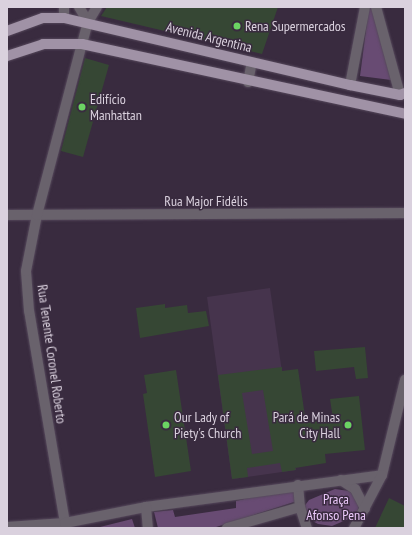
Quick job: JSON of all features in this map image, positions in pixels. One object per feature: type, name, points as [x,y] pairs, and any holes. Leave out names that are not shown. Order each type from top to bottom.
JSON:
[{"type":"main road","name":"Avenida Argentina","points":[[7,31],[43,18],[64,18],[88,22],[350,85],[402,94]]},
{"type":"main road","points":[[7,56],[43,44],[82,44],[248,82],[405,114]]},
{"type":"street","points":[[64,7],[64,18]]},
{"type":"street","points":[[80,7],[88,22]]},
{"type":"street","name":"Rua Tenente Coronel Roberto","points":[[66,526],[29,311],[26,271],[37,215],[82,44],[88,22],[97,7]]},
{"type":"street","points":[[350,85],[365,7]]},
{"type":"street","points":[[376,7],[402,94]]},
{"type":"street","points":[[248,82],[252,62]]},
{"type":"street","name":"Rua Major Fidélis","points":[[7,215],[405,213]]},
{"type":"street","points":[[354,528],[382,475],[405,380]]},
{"type":"street","points":[[7,527],[66,526],[146,507],[298,485],[382,475]]},
{"type":"street","points":[[340,480],[355,489],[364,509]]},
{"type":"street","points":[[298,485],[300,506],[306,528]]},
{"type":"street","points":[[228,528],[300,506]]},
{"type":"street","points":[[146,507],[148,528]]},
{"type":"shaded area","points":[[270,288],[296,470],[232,479],[207,297]]},
{"type":"green space","points":[[369,7],[372,7],[391,80],[360,76]]},
{"type":"green space","points":[[294,487],[297,501],[213,528],[158,528],[154,512],[173,510],[175,517],[236,508],[236,501]]},
{"type":"green space","name":"Praça Afonso Pena","points":[[335,489],[349,491],[359,498],[358,515],[332,526],[318,524],[305,517],[303,508],[309,500]]},
{"type":"green space","points":[[132,519],[135,528],[96,528]]},
{"type":"building","points":[[107,7],[278,7],[262,54],[101,16]]},
{"type":"building","name":"Edifício Manhattan","points":[[85,58],[109,65],[83,157],[61,151]]},
{"type":"building","points":[[165,304],[165,308],[187,305],[188,313],[206,311],[209,326],[140,338],[136,308]]},
{"type":"building","points":[[365,347],[368,378],[356,379],[354,367],[316,371],[314,351]]},
{"type":"building","points":[[282,367],[282,371],[298,369],[306,423],[333,419],[330,399],[359,396],[365,450],[325,454],[326,463],[295,468],[296,470],[282,472],[280,463],[247,468],[248,477],[232,479],[218,375]],"holes":[[[263,390],[273,451],[252,454],[242,393]]]},
{"type":"building","name":"Our Lady of Piety's Church","points":[[176,370],[191,471],[155,477],[143,394],[147,393],[144,375]]},
{"type":"building","points":[[389,498],[405,506],[405,528],[375,528]]},
{"type":"place","name":"Rena Supermercados","points":[[237,26]]},
{"type":"place","name":"Edifício Manhattan","points":[[82,107]]},
{"type":"place","name":"Our Lady of Piety's Church","points":[[166,425]]},
{"type":"place","name":"Pará de Minas City Hall","points":[[348,425]]}]
